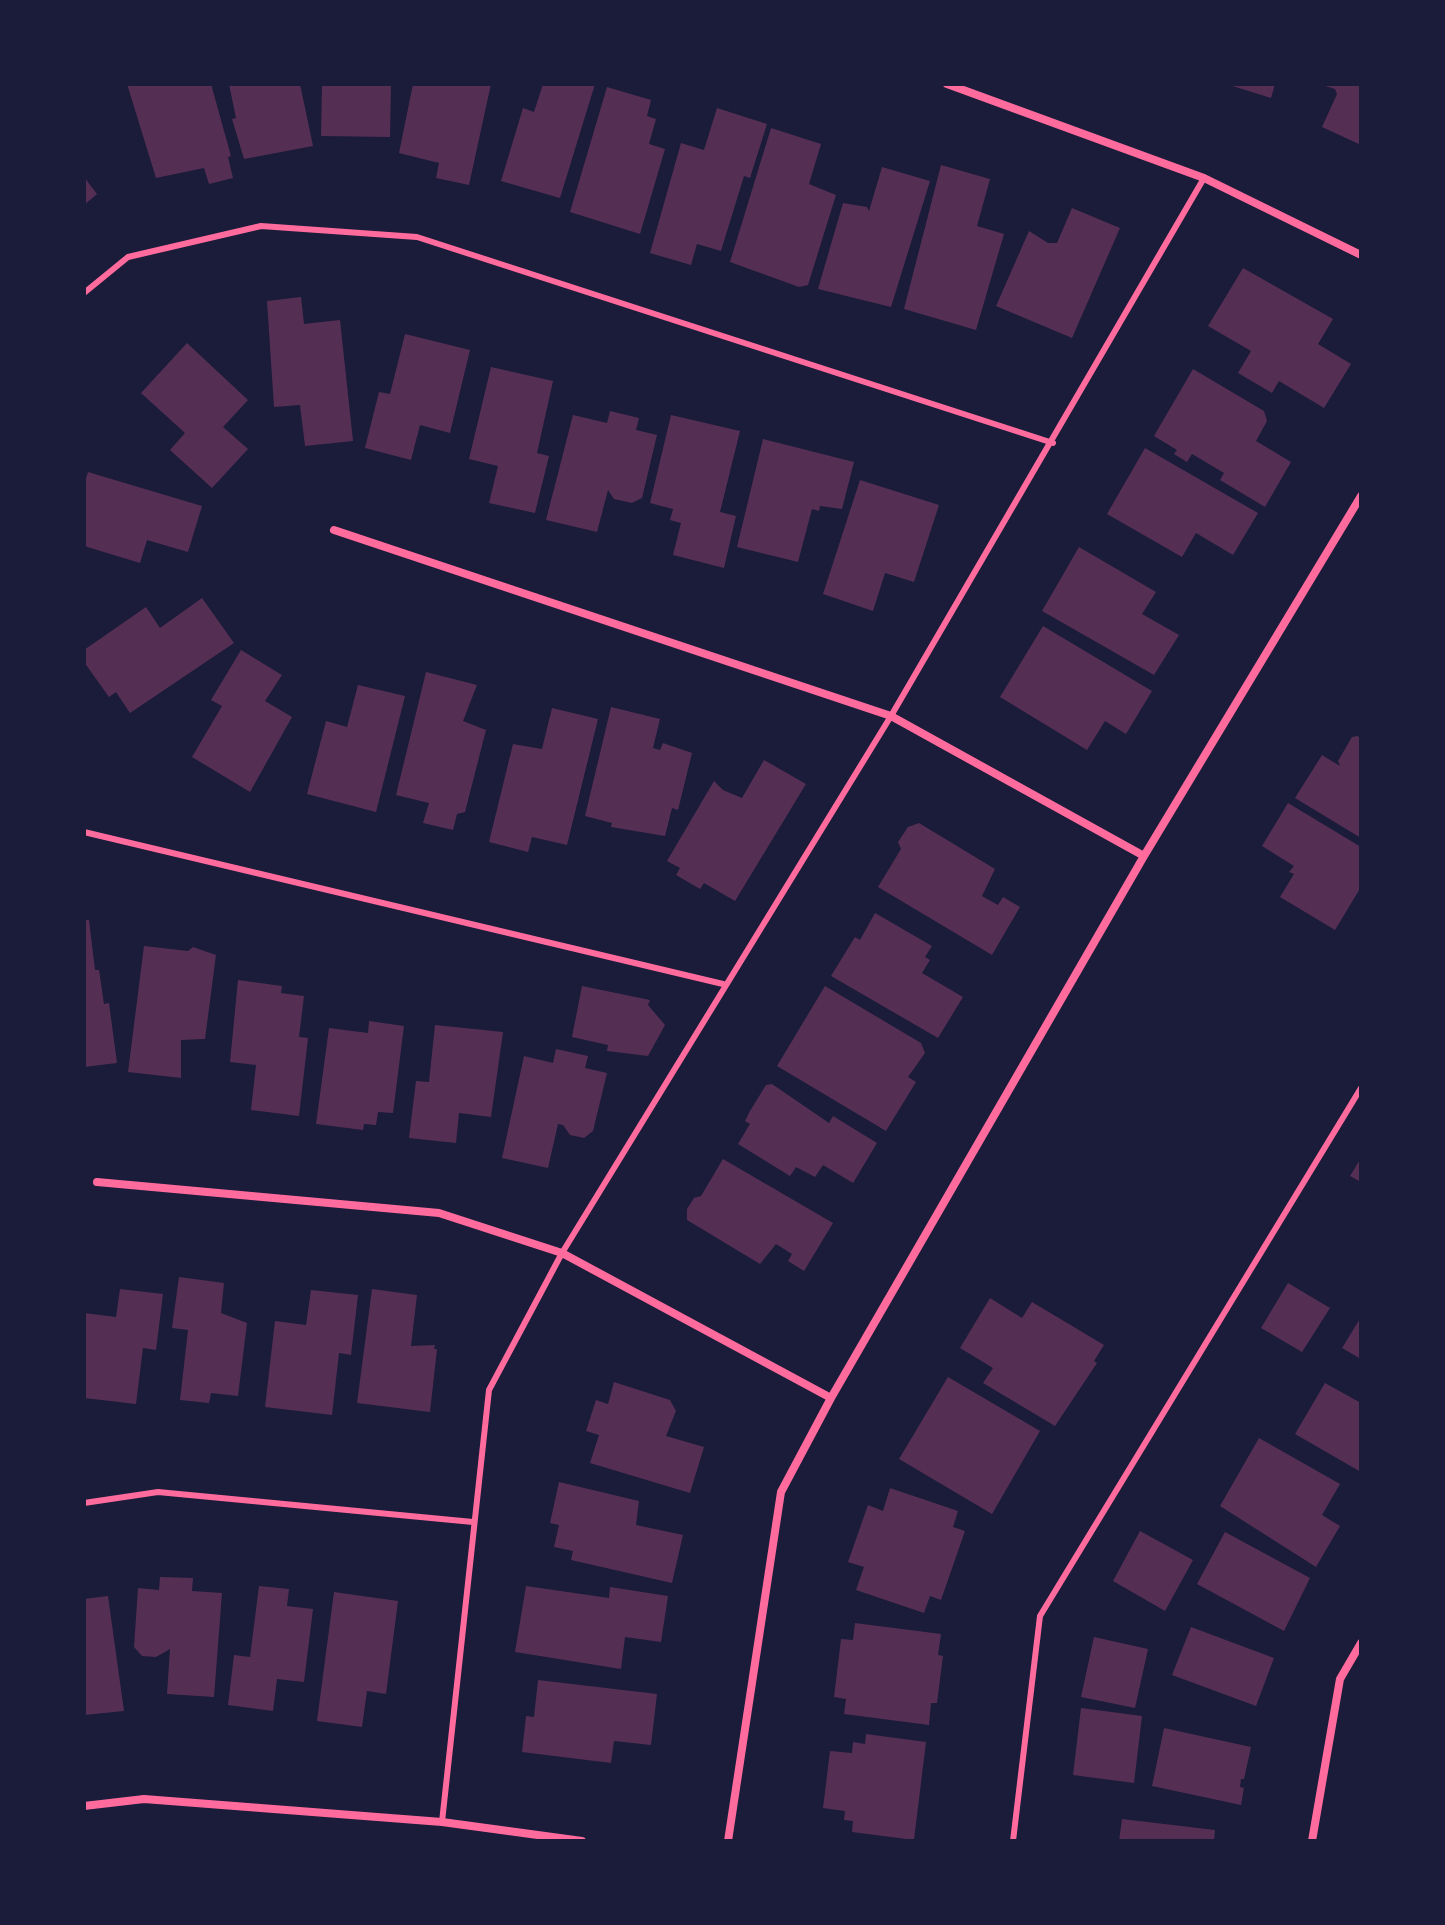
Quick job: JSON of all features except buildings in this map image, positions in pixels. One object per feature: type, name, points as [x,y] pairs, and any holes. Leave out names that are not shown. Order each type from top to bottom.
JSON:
[{"type":"street","points":[[947,84],[1204,178],[1361,255]]},
{"type":"street","points":[[728,1841],[781,1492],[831,1398],[1144,856],[1361,496]]},
{"type":"street","points":[[334,530],[891,716],[1144,856]]},
{"type":"street","points":[[97,1182],[439,1213],[562,1253],[831,1398]]},
{"type":"street","points":[[1312,1841],[1340,1679],[1361,1643]]},
{"type":"street","points":[[84,1806],[144,1799],[442,1822],[582,1841]]},
{"type":"lane","points":[[442,1822],[489,1390],[562,1253],[723,984],[891,716],[1053,443],[1204,178]]},
{"type":"lane","points":[[84,293],[128,257],[261,226],[417,237],[1053,443]]},
{"type":"lane","points":[[84,832],[723,984]]},
{"type":"lane","points":[[1013,1841],[1040,1616],[1361,1088]]},
{"type":"lane","points":[[84,1503],[158,1492],[473,1522]]}]
